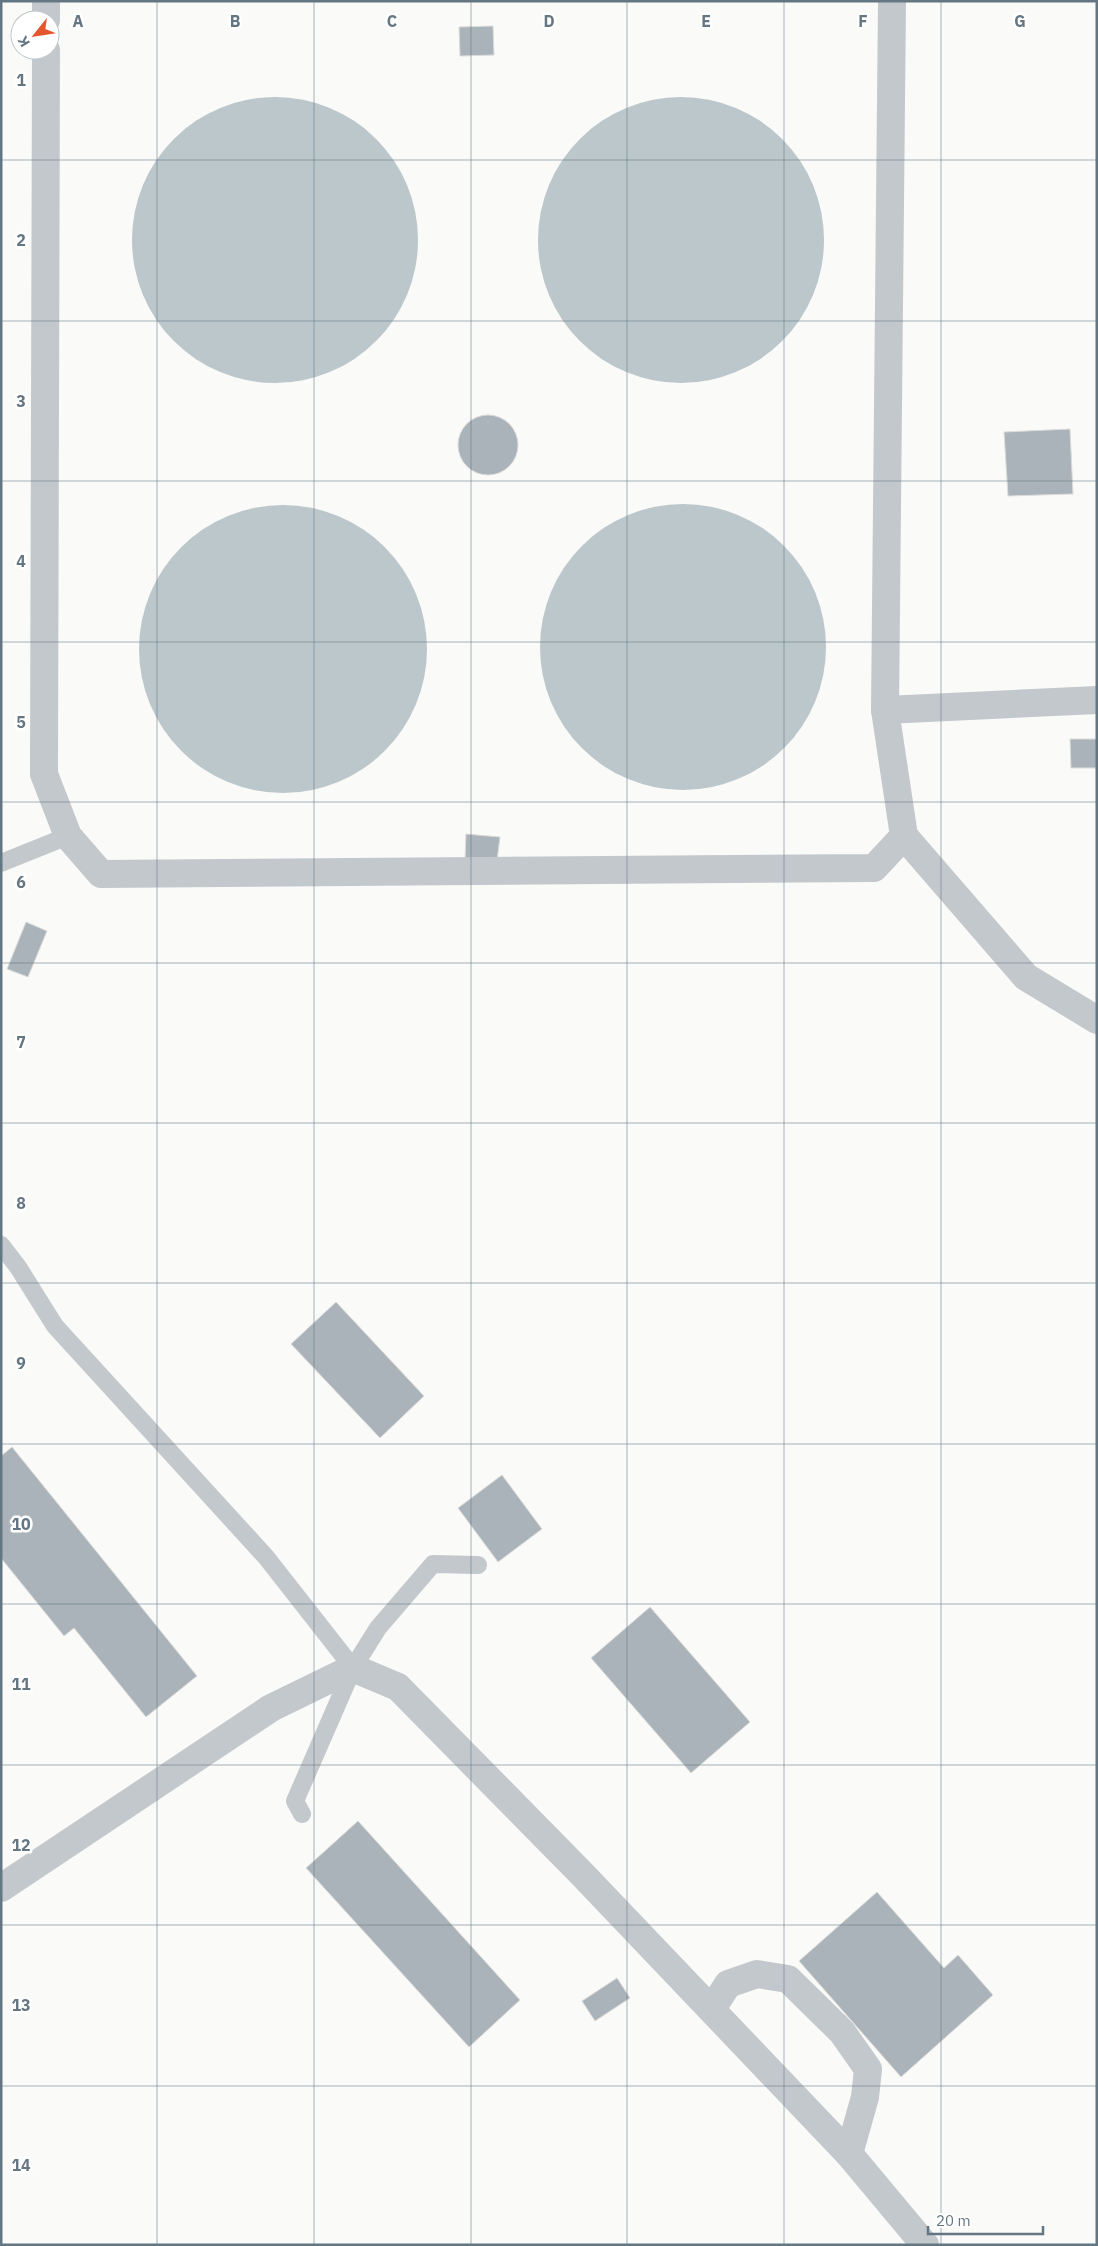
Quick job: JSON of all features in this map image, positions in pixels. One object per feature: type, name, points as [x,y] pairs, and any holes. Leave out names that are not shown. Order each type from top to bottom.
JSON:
[{"type":"street","points":[[892,1],[885,710],[904,836],[1026,977],[1097,1020]]},
{"type":"street","points":[[46,60],[44,774],[68,836],[101,874],[874,868],[904,836]]},
{"type":"street","points":[[885,710],[1097,700]]},
{"type":"street","points":[[1,1888],[270,1708],[353,1668],[398,1687],[576,1867],[849,2154],[925,2245]]},
{"type":"street","points":[[712,2010],[728,1984],[757,1974],[788,1979],[842,2032],[868,2070],[865,2097],[849,2154]]},
{"type":"lane","points":[[1,863],[68,836]]},
{"type":"lane","points":[[1,1245],[18,1267],[55,1326],[266,1557],[353,1668]]},
{"type":"lane","points":[[302,1814],[295,1801],[353,1668],[378,1628],[433,1564],[478,1565]]},
{"type":"shaded area","points":[[261,97],[289,97],[317,103],[343,113],[366,129],[386,149],[402,172],[408,185],[416,212],[418,240],[416,268],[402,308],[386,331],[366,351],[343,367],[317,377],[289,383],[261,383],[233,377],[207,367],[184,351],[164,331],[148,308],[138,282],[132,254],[132,226],[138,198],[148,172],[164,149],[184,129],[207,113],[233,103]]},
{"type":"shaded area","points":[[667,97],[695,97],[723,103],[749,113],[772,129],[792,149],[808,172],[814,185],[822,212],[824,240],[822,268],[808,308],[792,331],[772,351],[749,367],[723,377],[695,383],[667,383],[639,377],[613,367],[590,351],[570,331],[554,308],[544,282],[538,254],[538,226],[544,198],[554,172],[570,149],[590,129],[613,113],[639,103]]},
{"type":"shaded area","points":[[669,504],[697,504],[725,510],[751,520],[774,536],[794,556],[810,579],[816,592],[824,619],[826,647],[824,675],[810,715],[794,738],[774,758],[751,774],[725,784],[697,790],[669,790],[641,784],[615,774],[592,758],[572,738],[556,715],[546,689],[540,661],[540,633],[546,605],[556,579],[572,556],[592,536],[615,520],[641,510]]},
{"type":"shaded area","points":[[283,505],[311,508],[338,516],[351,522],[385,547],[410,581],[416,594],[424,621],[427,649],[424,677],[416,704],[410,717],[385,751],[351,776],[338,782],[311,790],[283,793],[255,790],[228,782],[215,776],[181,751],[156,717],[150,704],[142,677],[139,649],[142,621],[150,594],[156,581],[181,547],[215,522],[228,516],[255,508]]},
{"type":"building","points":[[493,26],[494,55],[460,56],[459,27]]},
{"type":"building","points":[[488,415],[504,420],[509,424],[513,429],[518,445],[513,461],[509,466],[504,470],[488,475],[472,470],[467,466],[463,461],[458,445],[463,429],[467,424],[472,420]]},
{"type":"building","points":[[1070,429],[1073,494],[1008,496],[1004,432]]},
{"type":"building","points":[[1070,739],[1097,739],[1097,768],[1071,768]]},
{"type":"building","points":[[466,834],[500,837],[497,861],[465,859]]},
{"type":"building","points":[[26,922],[47,931],[28,977],[7,969]]},
{"type":"building","points":[[336,1302],[424,1396],[380,1438],[291,1344]]},
{"type":"building","points":[[12,1447],[197,1676],[146,1717],[74,1628],[64,1636],[1,1558],[1,1456]]},
{"type":"building","points":[[502,1475],[542,1529],[498,1562],[458,1508]]},
{"type":"building","points":[[650,1607],[750,1722],[691,1773],[591,1658]]},
{"type":"building","points":[[358,1821],[520,2000],[469,2047],[306,1868]]},
{"type":"building","points":[[877,1892],[944,1968],[958,1955],[993,1995],[901,2077],[799,1961]]},
{"type":"building","points":[[617,1978],[630,1998],[595,2021],[582,2001]]}]
